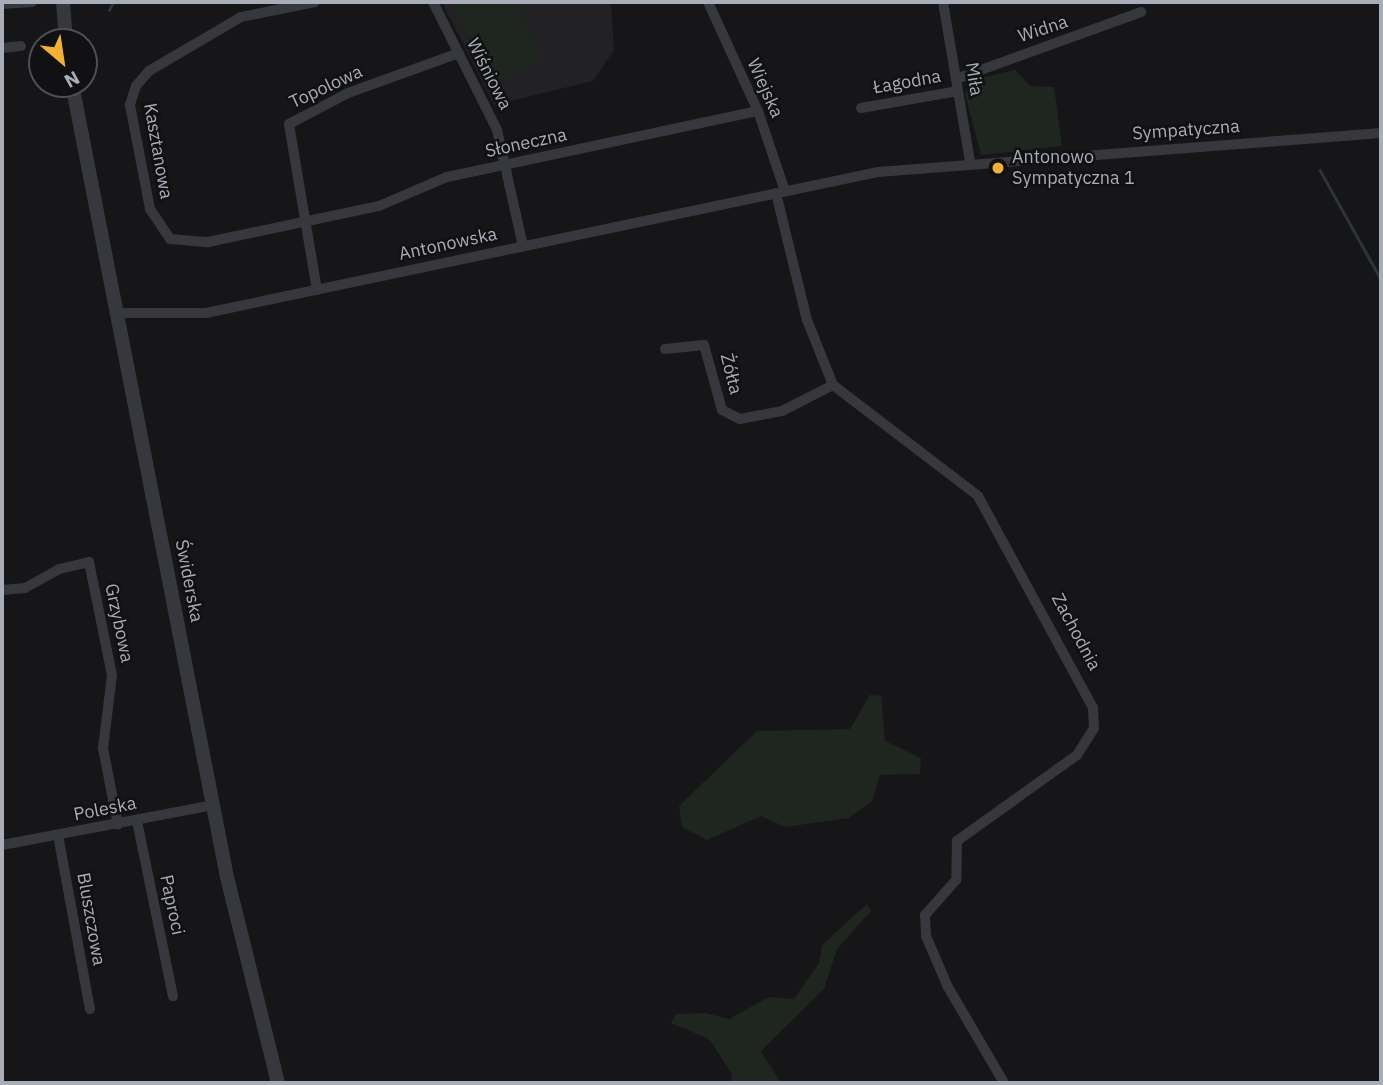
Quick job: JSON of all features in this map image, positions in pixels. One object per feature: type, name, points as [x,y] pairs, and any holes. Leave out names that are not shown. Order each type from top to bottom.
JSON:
[{"type":"street","points":[[2,4],[32,2]]},
{"type":"street","points":[[63,2],[65,28]]},
{"type":"street","points":[[249,8],[315,2]]},
{"type":"street","name":"Wiśniowa","points":[[433,2],[459,53],[507,165],[523,246]]},
{"type":"street","name":"Wiejska","points":[[708,2],[758,111],[781,192]]},
{"type":"street","name":"Miła","points":[[943,2],[970,162]]},
{"type":"street","name":"Kasztanowa","points":[[249,8],[234,20],[149,71],[133,90],[131,112],[152,216],[170,239],[196,244],[306,221]]},
{"type":"street","name":"Widna","points":[[956,79],[1140,12]]},
{"type":"street","points":[[2,48],[21,46]]},
{"type":"street","name":"Topolowa","points":[[317,290],[289,124],[348,93],[459,53]]},
{"type":"street","name":"Łagodna","points":[[861,108],[958,91]]},
{"type":"street","name":"Świderska","points":[[75,98],[214,806],[278,1083]]},
{"type":"street","name":"Słoneczna","points":[[306,221],[395,201],[437,180],[758,111]]},
{"type":"street","name":"Sympatyczna","points":[[781,192],[970,162],[1381,133]]},
{"type":"street","points":[[781,192],[807,320],[833,385]]},
{"type":"street","name":"Antonowska","points":[[116,313],[186,316],[781,192]]},
{"type":"street","name":"Żółta","points":[[665,349],[704,345],[722,411],[740,419],[758,417],[833,385]]},
{"type":"street","name":"Zachodnia","points":[[833,385],[978,496],[1093,708],[1094,728],[1077,755],[957,841],[956,880],[925,915],[926,936],[948,987],[1004,1083]]},
{"type":"street","name":"Grzybowa","points":[[2,590],[25,588],[59,569],[89,562],[112,675],[103,748],[118,825]]},
{"type":"street","name":"Poleska","points":[[2,845],[214,806]]},
{"type":"street","name":"Paproci","points":[[137,821],[173,996]]},
{"type":"street","name":"Bluszczowa","points":[[58,835],[90,1009]]},
{"type":"shaded area","points":[[442,2],[611,2],[614,50],[593,81],[494,105]]},
{"type":"shaded area","points":[[450,2],[513,2],[542,59],[493,84]]},
{"type":"shaded area","points":[[1015,70],[1030,86],[1054,87],[1062,146],[981,155],[965,94],[969,81]]},
{"type":"shaded area","points":[[870,695],[881,696],[885,741],[921,758],[920,774],[880,775],[872,801],[849,818],[785,827],[761,816],[707,840],[682,827],[679,806],[757,731],[850,729]]},
{"type":"shaded area","points":[[867,904],[871,911],[837,949],[824,989],[761,1051],[781,1083],[731,1083],[732,1074],[709,1039],[671,1023],[676,1014],[705,1013],[729,1019],[769,997],[794,999],[819,963],[822,945]]},
{"type":"waterway","points":[[109,10],[113,2]]},
{"type":"waterway","points":[[1320,170],[1381,279]]},
{"type":"place","name":"Antonowo Sympatyczna 1","points":[[998,168]]}]
